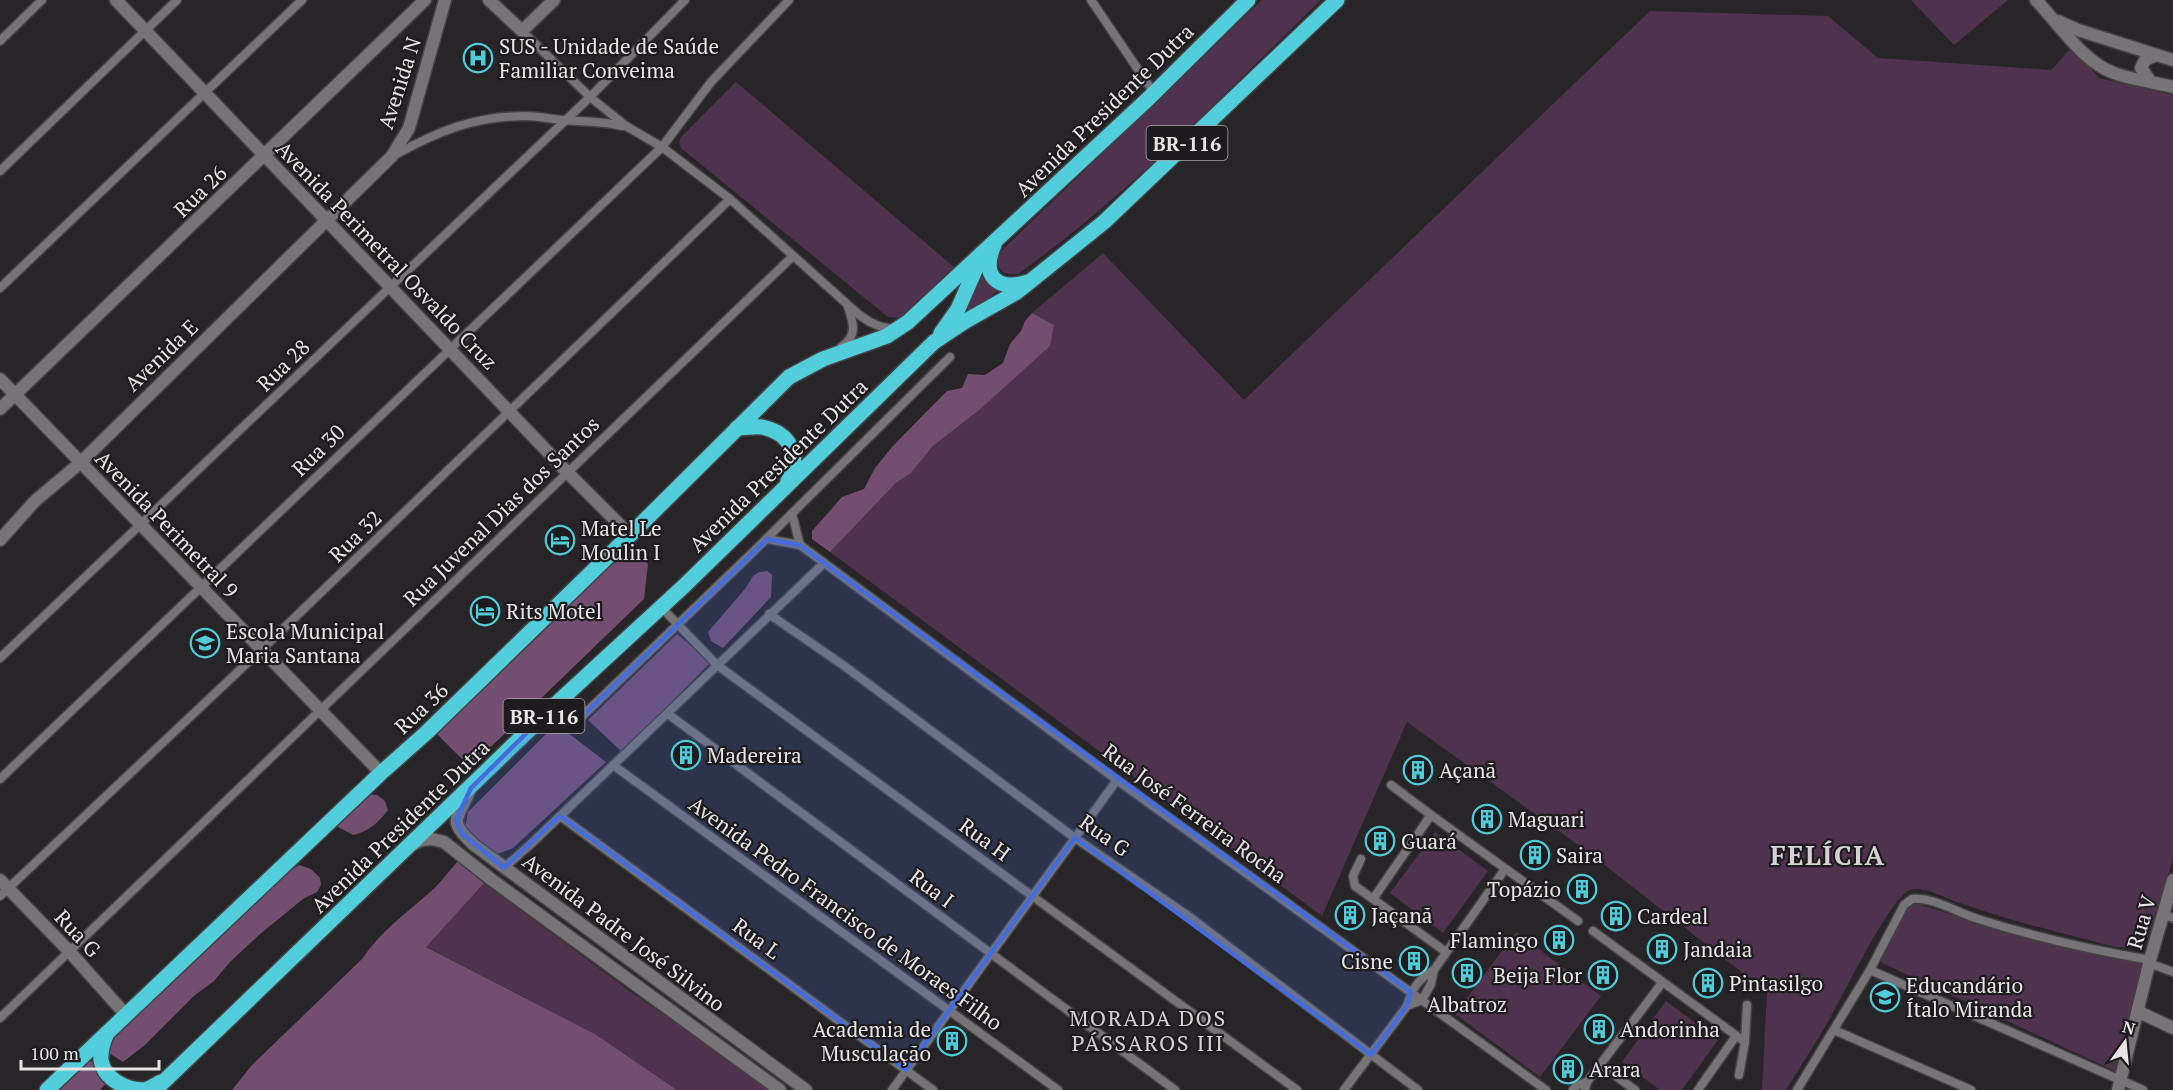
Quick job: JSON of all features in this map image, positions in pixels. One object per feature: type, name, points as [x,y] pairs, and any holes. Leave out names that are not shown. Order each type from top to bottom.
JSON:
[{"type":"highway","name":"Avenida Presidente Dutra","points":[[934,342],[958,309],[982,253],[1154,93],[1248,0]]},
{"type":"highway","name":"Avenida Presidente Dutra","points":[[155,1090],[934,342],[964,321],[1034,280],[1104,222],[1337,0]]},
{"type":"highway","points":[[997,240],[991,253],[989,267],[992,277],[1002,284],[1011,285],[1034,280]]},
{"type":"highway","name":"Rua 36","points":[[47,1090],[426,733],[630,536],[789,377],[823,359],[887,336],[898,329],[982,253]]},
{"type":"highway","points":[[737,428],[760,427],[784,437],[792,448],[794,462],[792,473],[785,487]]},
{"type":"highway","points":[[107,1033],[102,1046],[101,1062],[108,1075],[118,1085],[146,1090],[167,1079]]},
{"type":"main road","name":"Avenida Perimetral Osvaldo Cruz","points":[[116,0],[630,536]]},
{"type":"main road","name":"Rua 26","points":[[0,409],[425,0]]},
{"type":"main road","name":"Avenida N","points":[[326,220],[392,156],[409,128],[445,0]]},
{"type":"main road","points":[[489,0],[522,32],[554,0]]},
{"type":"main road","points":[[2036,0],[2074,44],[2103,68],[2113,73],[2173,87]]},
{"type":"main road","points":[[2055,20],[2078,30],[2173,60]]},
{"type":"main road","points":[[2150,81],[2141,68],[2145,60],[2156,55]]},
{"type":"main road","name":"Avenida E","points":[[21,515],[80,463],[326,220]]},
{"type":"main road","name":"Avenida Perimetral 9","points":[[0,379],[381,773]]},
{"type":"main road","points":[[0,528],[21,515]]},
{"type":"main road","points":[[0,540],[21,515]]},
{"type":"main road","name":"Avenida Padre José Silvino","points":[[471,788],[458,811],[456,820],[461,833],[504,868],[806,1090]]},
{"type":"main road","name":"Avenida Padre José Silvino","points":[[408,847],[421,840],[432,839],[444,842],[492,880],[780,1090]]},
{"type":"main road","name":"Rua V","points":[[2120,1085],[2149,966],[2168,916],[2173,880]]},
{"type":"main road","name":"Rua G","points":[[3,888],[68,951],[126,1015]]},
{"type":"main road","points":[[2139,1012],[2173,1028]]},
{"type":"street","points":[[0,41],[42,0]]},
{"type":"street","points":[[0,171],[177,0]]},
{"type":"street","points":[[0,288],[302,0]]},
{"type":"street","name":"Rua 28","points":[[0,658],[590,97],[685,0]]},
{"type":"street","name":"Rua 30","points":[[0,779],[662,147],[711,82],[789,0]]},
{"type":"street","points":[[1091,0],[1154,93]]},
{"type":"street","points":[[522,32],[590,97],[626,126],[662,147],[730,198],[847,304],[873,324],[898,329]]},
{"type":"street","points":[[392,156],[426,137],[477,120],[528,116],[565,121],[605,122],[626,126]]},
{"type":"street","name":"Rua 32","points":[[3,888],[261,650],[511,412],[730,198]]},
{"type":"street","name":"Rua Juvenal Dias dos Santos","points":[[0,1018],[793,256]]},
{"type":"street","points":[[823,359],[849,342],[853,321],[847,304]]},
{"type":"street","points":[[556,704],[575,723],[792,514],[950,357]]},
{"type":"street","points":[[766,539],[800,545],[792,514]]},
{"type":"street","name":"Rua José Ferreira Rocha","points":[[800,545],[1118,780],[1546,1090]]},
{"type":"street","points":[[504,868],[824,563]]},
{"type":"street","name":"Rua H","points":[[661,606],[717,665],[1297,1090]]},
{"type":"street","name":"Rua G","points":[[769,614],[843,665],[1075,838],[1187,915],[1418,1090]]},
{"type":"street","name":"Rua I","points":[[668,714],[1175,1090]]},
{"type":"street","name":"Avenida Pedro Francisco de Moraes Filho","points":[[613,765],[1058,1090]]},
{"type":"street","points":[[892,1090],[1118,780]]},
{"type":"street","points":[[1391,785],[1578,921]]},
{"type":"street","points":[[1373,899],[1431,815]]},
{"type":"street","name":"Rua L","points":[[560,816],[933,1090]]},
{"type":"street","points":[[1361,859],[1353,876],[1355,886],[1446,952]]},
{"type":"street","points":[[1407,1006],[1422,1000],[1431,984],[1434,970],[1505,869]]},
{"type":"street","points":[[1798,1090],[1869,970],[1904,905],[1912,899],[1918,898],[1977,919],[2173,972]]},
{"type":"street","points":[[1593,932],[1745,1042]]},
{"type":"street","points":[[1344,1090],[1407,1006],[1411,992],[1422,977],[1434,970]]},
{"type":"street","points":[[1869,970],[2120,1085],[2144,1090]]},
{"type":"street","points":[[1573,1090],[1576,1086],[1586,1086],[1662,983]]},
{"type":"street","points":[[1739,1075],[1745,1042],[1747,1005]]},
{"type":"street","points":[[1834,1030],[1971,1090]]},
{"type":"street","points":[[1698,1090],[1736,1036]]},
{"type":"street","points":[[1601,1065],[1635,1090]]},
{"type":"highlighted area","points":[[767,539],[800,545],[1411,992],[1407,1006],[1371,1055],[1075,838],[906,1070],[560,816],[504,868],[461,833],[456,820],[471,788],[556,704],[575,723]]},
{"type":"shaded area","points":[[1262,0],[1321,0],[1174,143],[1098,211],[1018,274],[1006,273],[1002,270],[998,262],[1005,247]]},
{"type":"shaded area","points":[[1911,0],[2008,0],[1954,45]]},
{"type":"shaded area","points":[[1650,11],[1828,16],[1878,58],[2051,70],[2072,47],[2099,78],[2173,95],[2173,860],[2148,936],[2143,945],[2134,948],[2116,947],[1994,914],[1927,890],[1910,890],[1902,896],[1879,928],[1829,1020],[1786,1090],[1762,1090],[1767,992],[1588,852],[1407,722],[1322,916],[830,552],[896,483],[911,473],[933,446],[978,411],[1054,325],[1032,313],[1103,253],[1244,400]]},
{"type":"shaded area","points":[[736,82],[954,267],[900,318],[888,317],[681,148],[679,142],[681,137]]},
{"type":"shaded area","points":[[983,272],[1001,289],[959,318],[969,303]]},
{"type":"shaded area","points":[[1032,313],[1054,325],[1050,346],[978,411],[933,446],[911,473],[896,483],[830,552],[812,539],[812,531],[842,497],[864,489],[875,468],[892,447],[947,391],[962,388],[968,374],[985,375],[1003,363],[1010,344]]},
{"type":"shaded area","points":[[633,547],[648,564],[644,599],[470,767],[434,731],[616,554]]},
{"type":"shaded area","points":[[767,571],[772,575],[771,597],[723,648],[711,641],[708,632],[745,589],[753,576]]},
{"type":"shaded area","points":[[677,634],[711,662],[622,752],[588,720]]},
{"type":"shaded area","points":[[547,733],[568,733],[606,762],[513,848],[497,854],[464,832],[468,812]]},
{"type":"shaded area","points":[[359,794],[377,795],[385,801],[388,810],[373,826],[353,835],[338,827],[338,817]]},
{"type":"shaded area","points":[[1435,832],[1488,871],[1443,933],[1390,893]]},
{"type":"shaded area","points":[[458,861],[465,861],[485,874],[484,883],[426,947],[595,1034],[677,1090],[232,1090],[252,1065],[362,959],[385,932],[433,889]]},
{"type":"shaded area","points":[[299,865],[311,869],[320,878],[321,885],[317,892],[303,899],[259,935],[230,962],[214,981],[195,995],[146,1044],[123,1062],[109,1053],[107,1042],[258,891]]},
{"type":"shaded area","points":[[484,883],[631,992],[774,1090],[677,1090],[595,1034],[425,946]]},
{"type":"shaded area","points":[[1915,903],[2008,932],[2141,962],[2144,967],[2117,1072],[1882,963],[1881,959],[1905,905]]},
{"type":"shaded area","points":[[1516,932],[1601,996],[1540,1077],[1455,1014]]},
{"type":"shaded area","points":[[1666,1001],[1718,1040],[1682,1090],[1660,1090],[1622,1062]]},
{"type":"shaded area","points":[[87,1059],[98,1066],[104,1075],[106,1083],[100,1090],[46,1090]]},
{"type":"place","name":"SUS - Unidade de Saúde Familiar Conveima","points":[[478,58]]},
{"type":"place","name":"Matel Le Moulin I","points":[[560,540]]},
{"type":"place","name":"Rits Motel","points":[[485,611]]},
{"type":"place","name":"Escola Municipal Maria Santana","points":[[205,643]]},
{"type":"place","name":"Madereira","points":[[686,755]]},
{"type":"place","name":"Açanã","points":[[1418,770]]},
{"type":"place","name":"Maguari","points":[[1487,819]]},
{"type":"place","name":"Guará","points":[[1380,841]]},
{"type":"place","name":"Saira","points":[[1535,855]]},
{"type":"place","name":"Topázio","points":[[1582,889]]},
{"type":"place","name":"Jaçanã","points":[[1350,915]]},
{"type":"place","name":"Cardeal","points":[[1616,916]]},
{"type":"place","name":"Flamingo","points":[[1559,940]]},
{"type":"place","name":"Jandaia","points":[[1662,949]]},
{"type":"place","name":"Cisne","points":[[1414,961]]},
{"type":"place","name":"Albatroz","points":[[1467,973]]},
{"type":"place","name":"Beija Flor","points":[[1603,975]]},
{"type":"place","name":"Pintasilgo","points":[[1708,983]]},
{"type":"place","name":"Educandário Ítalo Miranda","points":[[1885,997]]},
{"type":"place","name":"Andorinha","points":[[1599,1029]]},
{"type":"place","name":"Academia de Musculação","points":[[952,1041]]},
{"type":"place","name":"Arara","points":[[1568,1069]]},
{"type":"district","name":"FELÍCIA","points":[[1828,855]]},
{"type":"district","name":"MORADA DOS PÁSSAROS III","points":[[1148,1030]]}]
